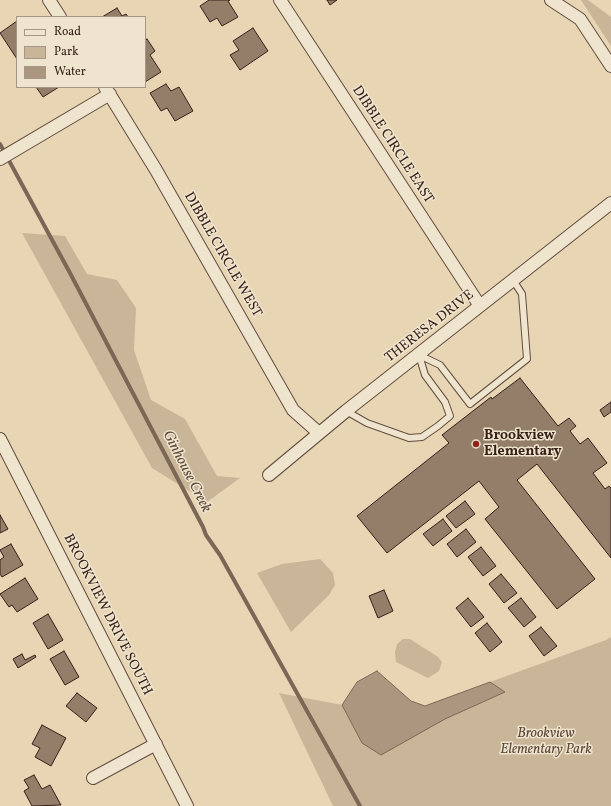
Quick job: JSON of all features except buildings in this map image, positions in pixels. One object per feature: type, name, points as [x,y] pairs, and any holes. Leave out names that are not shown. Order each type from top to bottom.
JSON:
[{"type":"street","points":[[49,0],[59,16]]},
{"type":"street","name":"DIBBLE CIRCLE EAST","points":[[280,0],[480,306]]},
{"type":"street","points":[[551,0],[580,19],[611,66]]},
{"type":"street","points":[[0,159],[108,91]]},
{"type":"street","name":"DIBBLE CIRCLE WEST","points":[[108,91],[156,170],[293,410],[319,433]]},
{"type":"street","name":"THERESA DRIVE","points":[[270,475],[346,411],[611,203]]},
{"type":"street","name":"BROOKVIEW DRIVE SOUTH","points":[[0,439],[187,806]]},
{"type":"street","points":[[93,778],[156,744]]},
{"type":"lane","points":[[419,355],[440,365],[470,404],[527,359],[522,294],[512,280]]},
{"type":"lane","points":[[346,411],[367,423],[409,438],[422,437],[438,426],[450,416],[445,402],[425,375],[419,355]]},
{"type":"green space","points":[[581,0],[588,0],[611,17],[611,46]]},
{"type":"green space","points":[[22,233],[65,236],[87,274],[117,280],[136,308],[134,350],[151,400],[185,419],[217,476],[240,478],[207,502],[152,468]]},
{"type":"green space","points":[[320,559],[333,573],[335,585],[329,595],[291,632],[257,573],[282,564]]},
{"type":"green space","name":"Brookview Elementary Park","points":[[611,637],[611,806],[333,806],[279,693],[342,705],[362,743],[445,719],[505,692],[490,682]]},
{"type":"green space","points":[[403,639],[410,639],[438,657],[442,662],[439,671],[428,678],[396,662],[395,652],[397,644]]},
{"type":"water","points":[[377,671],[411,701],[425,706],[490,682],[505,692],[445,719],[381,755],[362,743],[342,705],[357,682]]},
{"type":"waterway","name":"Ginhouse Creek","points":[[0,144],[70,273],[206,535],[220,555],[360,806]]},
{"type":"place","name":"Brookview Elementary","points":[[476,444]]}]
